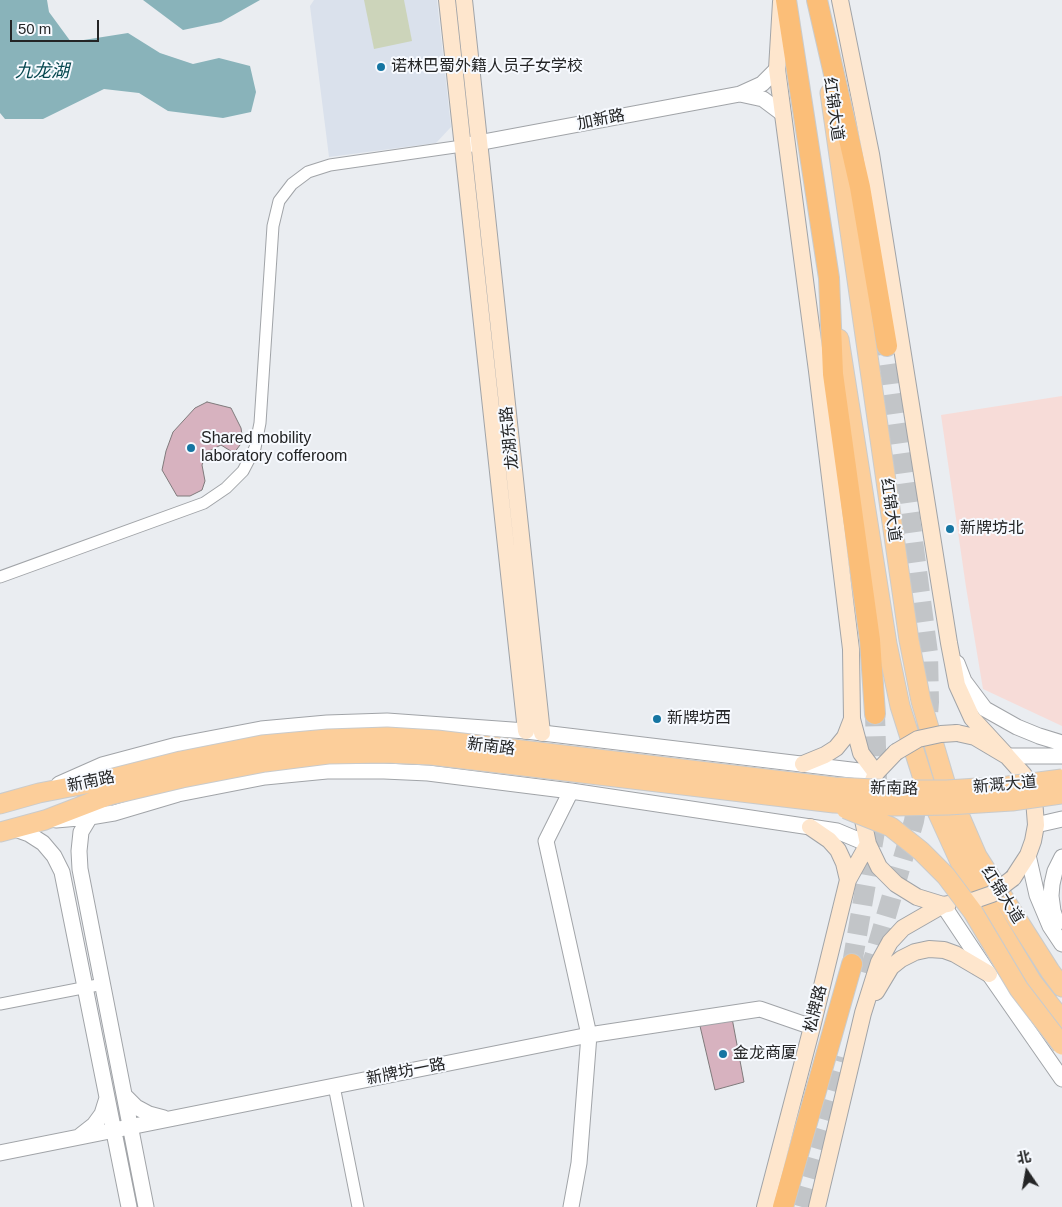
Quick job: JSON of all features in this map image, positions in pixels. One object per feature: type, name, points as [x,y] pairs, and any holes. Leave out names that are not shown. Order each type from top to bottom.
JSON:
[{"type":"highway","name":"红锦大道","points":[[786,0],[829,278],[833,374],[870,640],[875,714]]},
{"type":"highway","name":"红锦大道","points":[[817,0],[860,187],[887,346]]},
{"type":"highway","name":"松牌路","points":[[783,1207],[852,964]]},
{"type":"main road","name":"龙湖东路","points":[[446,0],[462,146],[534,732]]},
{"type":"main road","name":"龙湖东路","points":[[464,0],[480,144],[534,732]]},
{"type":"main road","points":[[781,0],[777,69],[816,361],[850,639],[852,719],[861,753],[876,773]]},
{"type":"main road","name":"红锦大道","points":[[817,0],[909,640],[921,701],[945,782],[977,856],[1062,987]]},
{"type":"main road","name":"红锦大道","points":[[840,0],[871,154],[957,685],[972,718],[1007,756]]},
{"type":"main road","name":"红锦大道","points":[[829,278],[886,634],[900,706],[926,785],[961,864],[1032,982],[1062,1020]]},
{"type":"main road","points":[[803,764],[836,748],[844,738],[852,719]]},
{"type":"main road","points":[[957,733],[975,737],[1007,756],[1024,775],[1034,800],[1036,825],[1028,855],[1013,878],[992,894],[972,902],[943,904],[917,897],[896,884],[879,867],[868,844],[863,820],[865,800],[876,773],[896,752],[918,739],[957,733]]},
{"type":"main road","name":"新南路","points":[[6,830],[45,820],[108,788],[181,761],[262,746],[328,739],[387,737],[437,740],[834,787],[894,790],[948,797]]},
{"type":"main road","name":"新南路","points":[[0,804],[39,793],[108,788],[182,778],[265,762],[328,754],[385,753],[431,755],[834,804],[894,806],[948,797]]},
{"type":"main road","name":"新溉大道","points":[[948,797],[1008,786],[1062,779]]},
{"type":"main road","name":"新溉大道","points":[[948,797],[1012,801],[1062,794]]},
{"type":"main road","points":[[834,804],[891,827],[921,851],[946,876],[973,912],[1019,989],[1062,1045]]},
{"type":"main road","points":[[810,827],[829,840],[838,850],[844,863],[848,880]]},
{"type":"main road","name":"松牌路","points":[[765,1207],[848,880],[868,844]]},
{"type":"main road","points":[[817,1207],[863,1013],[879,962],[890,942],[903,928],[943,904]]},
{"type":"main road","points":[[863,1013],[891,968],[901,958],[915,952],[928,949],[944,950],[955,954],[989,974]]},
{"type":"street","points":[[740,94],[762,84],[777,69]]},
{"type":"street","name":"加新路","points":[[462,146],[740,94]]},
{"type":"street","points":[[740,94],[763,99],[783,114]]},
{"type":"street","points":[[0,577],[204,503],[226,488],[244,471],[255,448],[260,423],[273,226],[279,201],[292,184],[308,172],[330,165],[462,146]]},
{"type":"street","points":[[949,643],[964,681],[985,709],[1017,727],[1062,743]]},
{"type":"street","name":"新南路","points":[[39,793],[102,765],[177,745],[261,729],[326,723],[386,721],[534,732],[876,773]]},
{"type":"street","name":"新溉大道","points":[[1007,756],[1062,756]]},
{"type":"street","name":"新南路","points":[[45,820],[90,817],[114,813],[178,794],[265,776],[327,771],[384,770],[428,773],[571,792],[810,827],[837,832],[868,844]]},
{"type":"street","points":[[571,792],[546,841],[589,1035],[579,1162],[571,1207]]},
{"type":"street","points":[[90,817],[81,832],[80,868],[146,1207]]},
{"type":"street","points":[[1036,825],[1062,819]]},
{"type":"street","points":[[6,830],[29,834],[43,843],[54,856],[62,872],[129,1207]]},
{"type":"street","name":"红锦大道","points":[[1028,855],[1037,895],[1050,926],[1062,944]]},
{"type":"street","points":[[1062,857],[1055,871],[1051,896],[1053,911],[1062,936]]},
{"type":"street","points":[[943,904],[1062,1079]]},
{"type":"street","points":[[0,1004],[103,984]]},
{"type":"street","name":"新牌坊一路","points":[[0,1152],[589,1035],[760,1009],[812,1027]]},
{"type":"street","points":[[334,1086],[358,1207]]},
{"type":"street","points":[[125,1096],[136,1107],[149,1114],[168,1119]]},
{"type":"street","points":[[79,1137],[98,1120],[108,1098]]},
{"type":"shaded area","name":"诺林巴蜀外籍人员子女学校","points":[[314,0],[437,0],[451,127],[436,143],[329,157],[310,6]]},
{"type":"shaded area","points":[[1062,396],[1062,726],[983,689],[941,415]]},
{"type":"green space","points":[[364,0],[404,0],[412,41],[374,49]]},
{"type":"water","name":"九龙湖","points":[[0,0],[47,0],[49,12],[71,42],[128,33],[160,53],[193,64],[219,58],[250,66],[256,92],[251,112],[223,118],[168,111],[139,93],[104,89],[43,119],[5,119],[0,113]]},
{"type":"water","points":[[143,0],[260,0],[221,22],[183,30]]},
{"type":"building","name":"Shared mobility laboratory cofferoom","points":[[207,402],[231,408],[241,428],[243,441],[234,453],[221,445],[207,452],[202,465],[205,481],[202,490],[190,496],[177,496],[162,470],[166,451],[173,432],[195,408]]},
{"type":"building","name":"金龙商厦","points":[[732,1018],[744,1082],[715,1090],[700,1026]]},
{"type":"tunnel","points":[[869,974],[914,821],[924,764],[929,702],[928,653],[887,346]]},
{"type":"tunnel","points":[[852,964],[878,814],[875,714]]},
{"type":"tunnel","points":[[802,1207],[845,1058]]},
{"type":"place","name":"诺林巴蜀外籍人员子女学校","points":[[381,67]]},
{"type":"place","name":"Shared mobility laboratory cofferoom","points":[[191,448]]},
{"type":"place","name":"新牌坊北","points":[[950,529]]},
{"type":"place","name":"新牌坊西","points":[[657,719]]},
{"type":"place","name":"金龙商厦","points":[[723,1054]]}]
